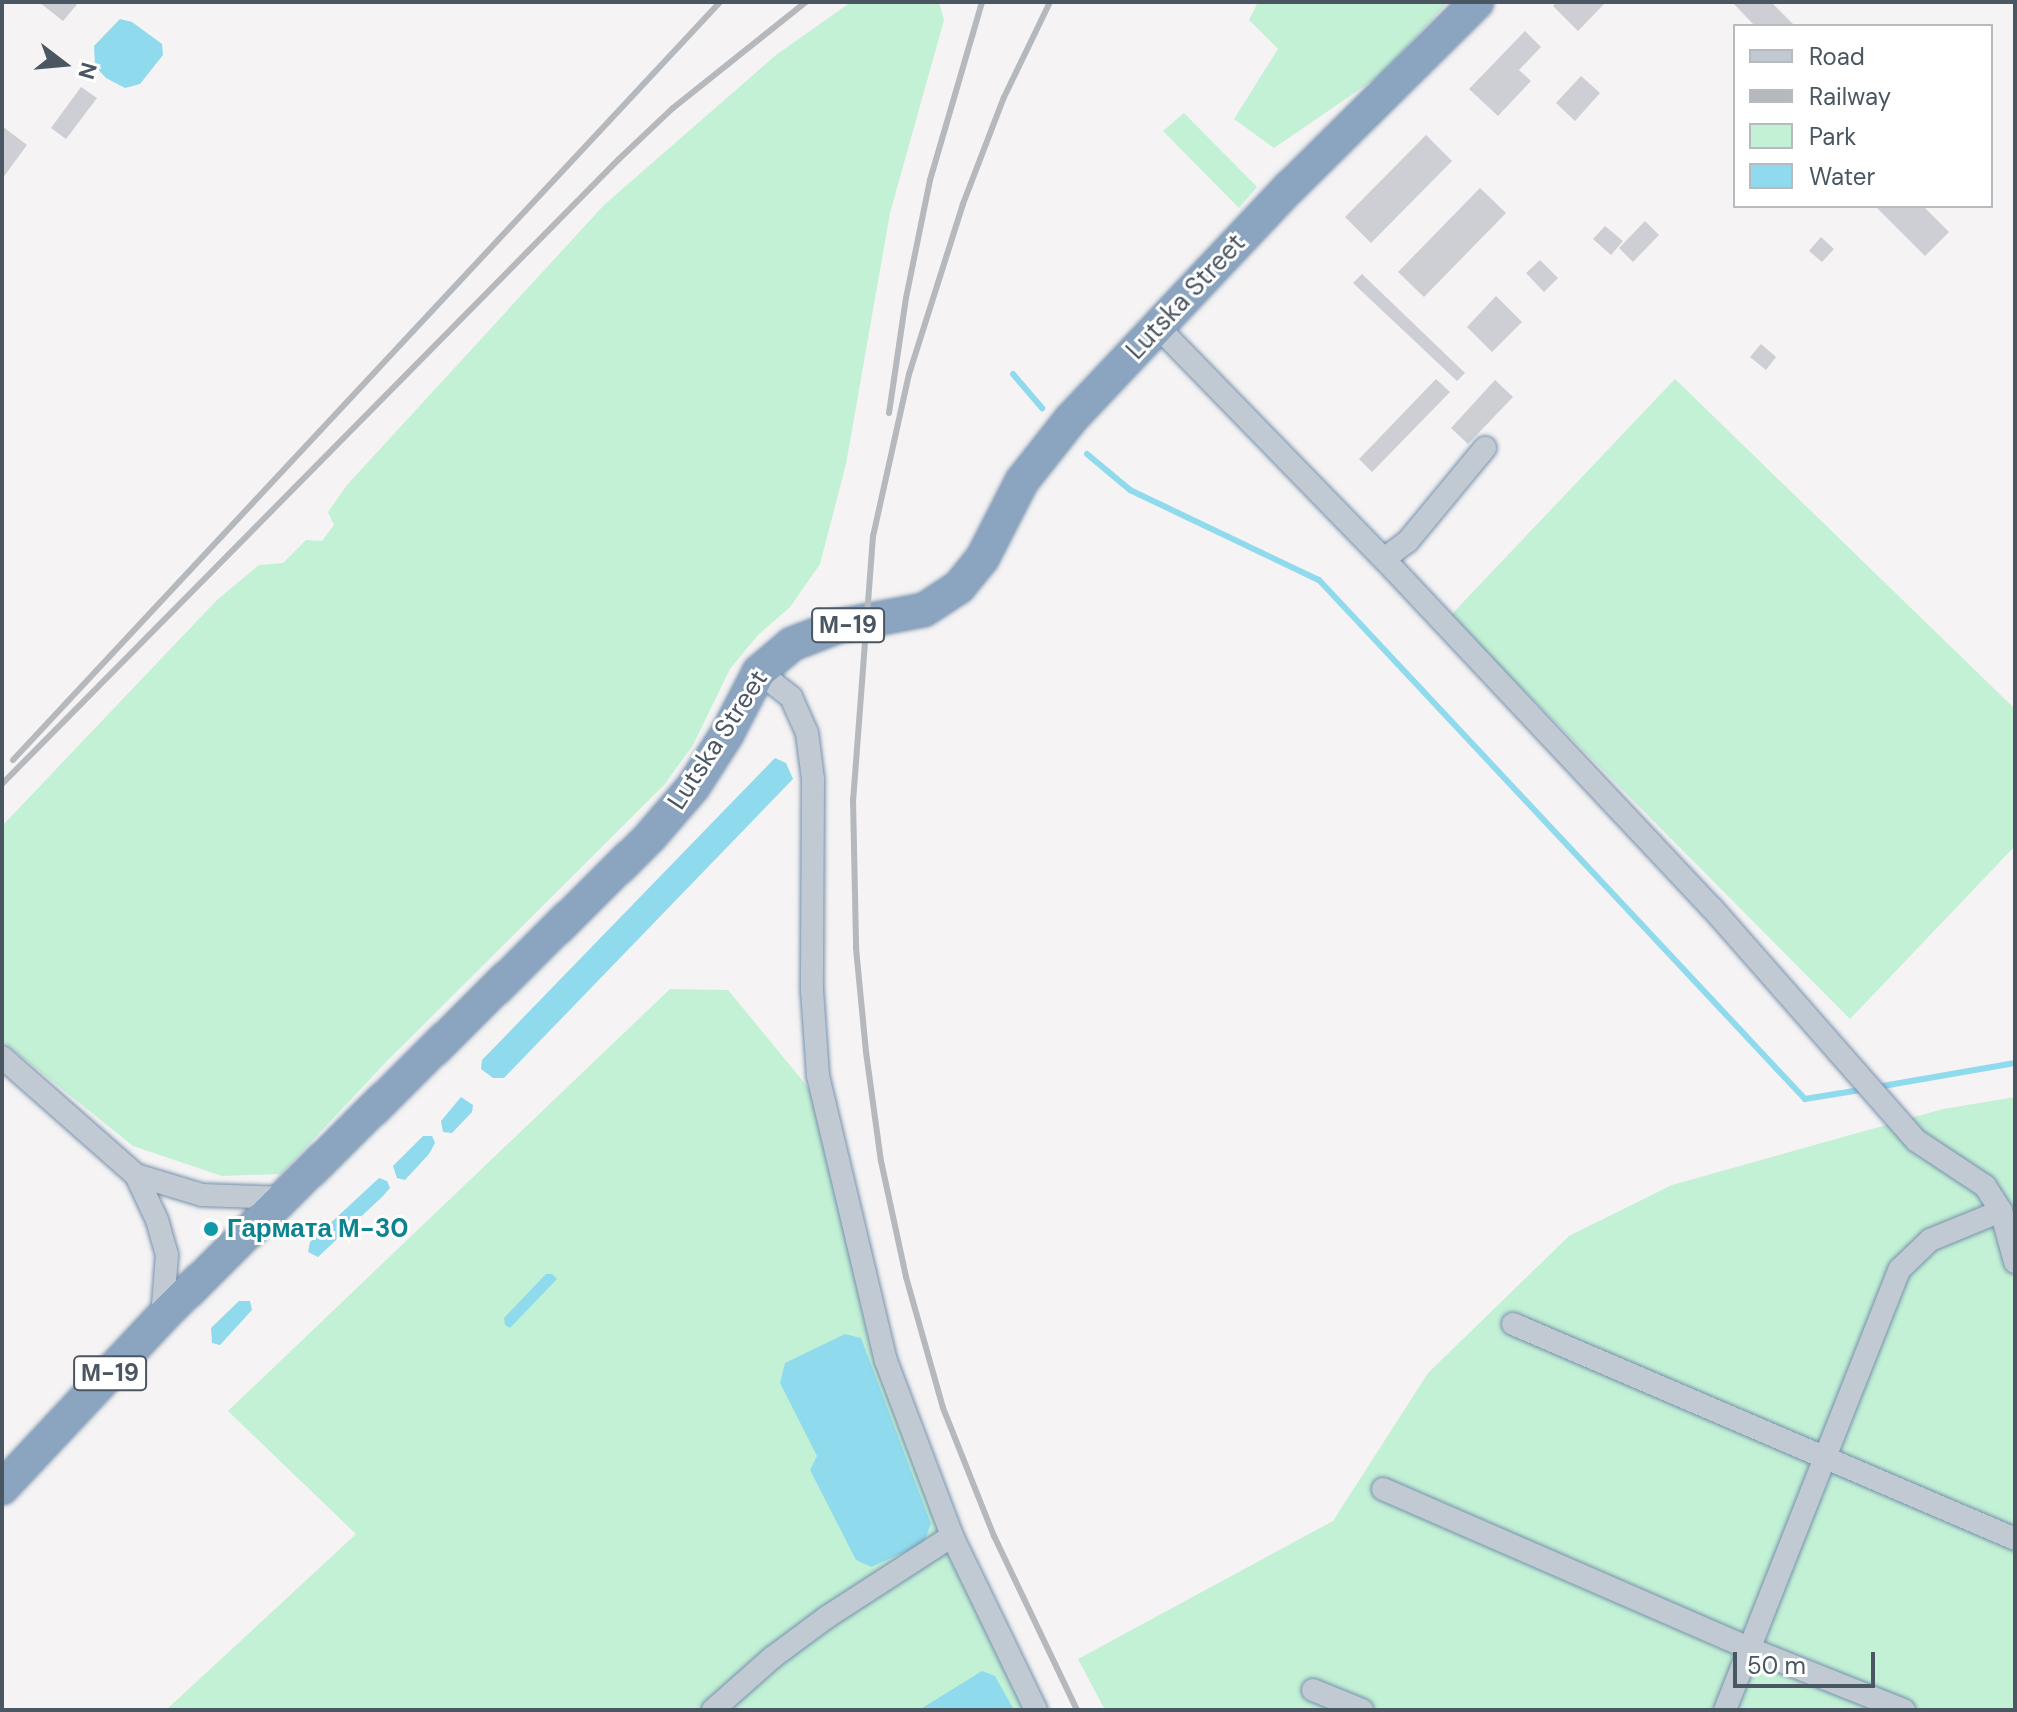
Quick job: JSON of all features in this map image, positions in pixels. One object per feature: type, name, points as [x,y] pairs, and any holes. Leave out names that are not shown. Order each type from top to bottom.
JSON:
[{"type":"highway","name":"Lutska Street","points":[[2,1488],[162,1317],[649,838],[693,787],[727,734],[759,672],[792,644],[839,626],[924,610],[959,587],[982,559],[1022,481],[1071,419],[1290,187],[1477,2]]},
{"type":"street","points":[[1158,327],[1384,559],[1712,908],[1917,1141],[1985,1186],[2001,1211],[2015,1262]]},
{"type":"street","points":[[1384,559],[1408,541],[1485,448]]},
{"type":"street","points":[[759,672],[791,697],[807,733],[813,779],[812,990],[818,1076],[886,1361],[952,1536],[1036,1710]]},
{"type":"street","points":[[2,1057],[136,1175],[157,1220],[167,1255],[162,1317]]},
{"type":"street","points":[[136,1175],[202,1195],[285,1198]]},
{"type":"street","points":[[1725,1710],[1900,1269],[1930,1240],[2001,1211]]},
{"type":"street","points":[[1513,1324],[2015,1539]]},
{"type":"street","points":[[1383,1489],[1748,1648],[1904,1710]]},
{"type":"street","points":[[713,1710],[773,1657],[827,1617],[952,1536]]},
{"type":"street","points":[[1321,1699],[1362,1710]]},
{"type":"green space","points":[[851,2],[939,2],[944,20],[890,213],[846,464],[820,564],[790,607],[758,635],[730,669],[693,745],[664,785],[387,1061],[281,1174],[222,1176],[133,1146],[2,1041],[2,826],[217,600],[259,565],[283,563],[306,540],[322,541],[334,525],[328,512],[347,485],[604,205],[776,55]]},
{"type":"green space","points":[[1258,2],[1448,2],[1382,74],[1274,148],[1234,119],[1278,49],[1249,20]]},
{"type":"green space","points":[[1184,113],[1257,187],[1239,208],[1163,131]]},
{"type":"green space","points":[[1675,379],[2015,709],[2015,846],[1850,1019],[1450,616]]},
{"type":"green space","points":[[670,989],[728,990],[811,1091],[871,1334],[1032,1710],[166,1710],[356,1534],[228,1411]]},
{"type":"green space","points":[[2015,1097],[2015,1710],[1105,1710],[1078,1659],[1333,1521],[1428,1373],[1569,1236],[1672,1185],[1943,1109]]},
{"type":"water","points":[[120,19],[132,22],[162,44],[163,55],[140,84],[125,88],[106,78],[95,66],[94,46]]},
{"type":"water","points":[[775,758],[786,763],[793,779],[504,1078],[493,1078],[481,1069],[482,1060]]},
{"type":"water","points":[[461,1097],[473,1105],[472,1112],[452,1133],[443,1132],[441,1121]]},
{"type":"water","points":[[423,1136],[432,1136],[435,1143],[429,1154],[405,1180],[397,1178],[393,1166]]},
{"type":"water","points":[[379,1178],[387,1181],[390,1188],[383,1196],[318,1257],[308,1252],[310,1242]]},
{"type":"water","points":[[546,1274],[552,1274],[557,1279],[510,1328],[505,1325],[504,1318]]},
{"type":"water","points":[[239,1301],[250,1301],[252,1310],[220,1345],[212,1343],[211,1328]]},
{"type":"water","points":[[845,1334],[861,1338],[931,1524],[923,1544],[871,1567],[856,1560],[810,1470],[817,1456],[780,1383],[785,1363]]},
{"type":"water","points":[[982,1671],[995,1676],[1014,1710],[919,1710]]},
{"type":"building","points":[[39,2],[79,2],[63,21]]},
{"type":"building","points":[[1556,2],[1606,2],[1578,31],[1553,6]]},
{"type":"building","points":[[1732,2],[1771,2],[1793,24],[1753,24]]},
{"type":"building","points":[[1525,31],[1541,47],[1519,70],[1531,81],[1498,116],[1469,89]]},
{"type":"building","points":[[1581,76],[1600,93],[1575,121],[1556,103]]},
{"type":"building","points":[[81,87],[97,98],[66,139],[51,128]]},
{"type":"building","points":[[2,126],[27,145],[2,179]]},
{"type":"building","points":[[1426,135],[1452,161],[1371,243],[1345,217]]},
{"type":"building","points":[[1480,188],[1506,213],[1424,297],[1398,272]]},
{"type":"building","points":[[1877,208],[1925,208],[1949,232],[1925,256]]},
{"type":"building","points":[[1645,221],[1659,235],[1633,262],[1619,248]]},
{"type":"building","points":[[1605,226],[1623,241],[1611,255],[1593,239]]},
{"type":"building","points":[[1821,237],[1834,249],[1822,262],[1809,251]]},
{"type":"building","points":[[1540,260],[1558,278],[1544,292],[1526,273]]},
{"type":"building","points":[[1362,274],[1465,373],[1457,381],[1353,283]]},
{"type":"building","points":[[1496,296],[1522,322],[1492,352],[1467,327]]},
{"type":"building","points":[[1761,344],[1776,357],[1766,370],[1750,357]]},
{"type":"building","points":[[1436,379],[1450,392],[1372,472],[1359,459]]},
{"type":"building","points":[[1495,380],[1513,397],[1468,444],[1451,428]]},
{"type":"waterway","points":[[1013,374],[1042,408]]},
{"type":"waterway","points":[[1087,454],[1130,490],[1319,580],[1805,1099],[1866,1089]]},
{"type":"waterway","points":[[1877,1087],[2015,1063]]},
{"type":"railway","points":[[13,760],[720,2]]},
{"type":"railway","points":[[2,784],[619,159],[673,108],[806,2]]},
{"type":"railway","points":[[889,413],[906,298],[930,180],[982,2]]},
{"type":"railway","points":[[1050,2],[1004,97],[963,204],[909,374],[873,536],[853,799],[856,948],[866,1052],[881,1161],[906,1277],[943,1408],[994,1536],[1077,1710]]},
{"type":"place","name":"Гармата М-30","points":[[211,1229]]}]
